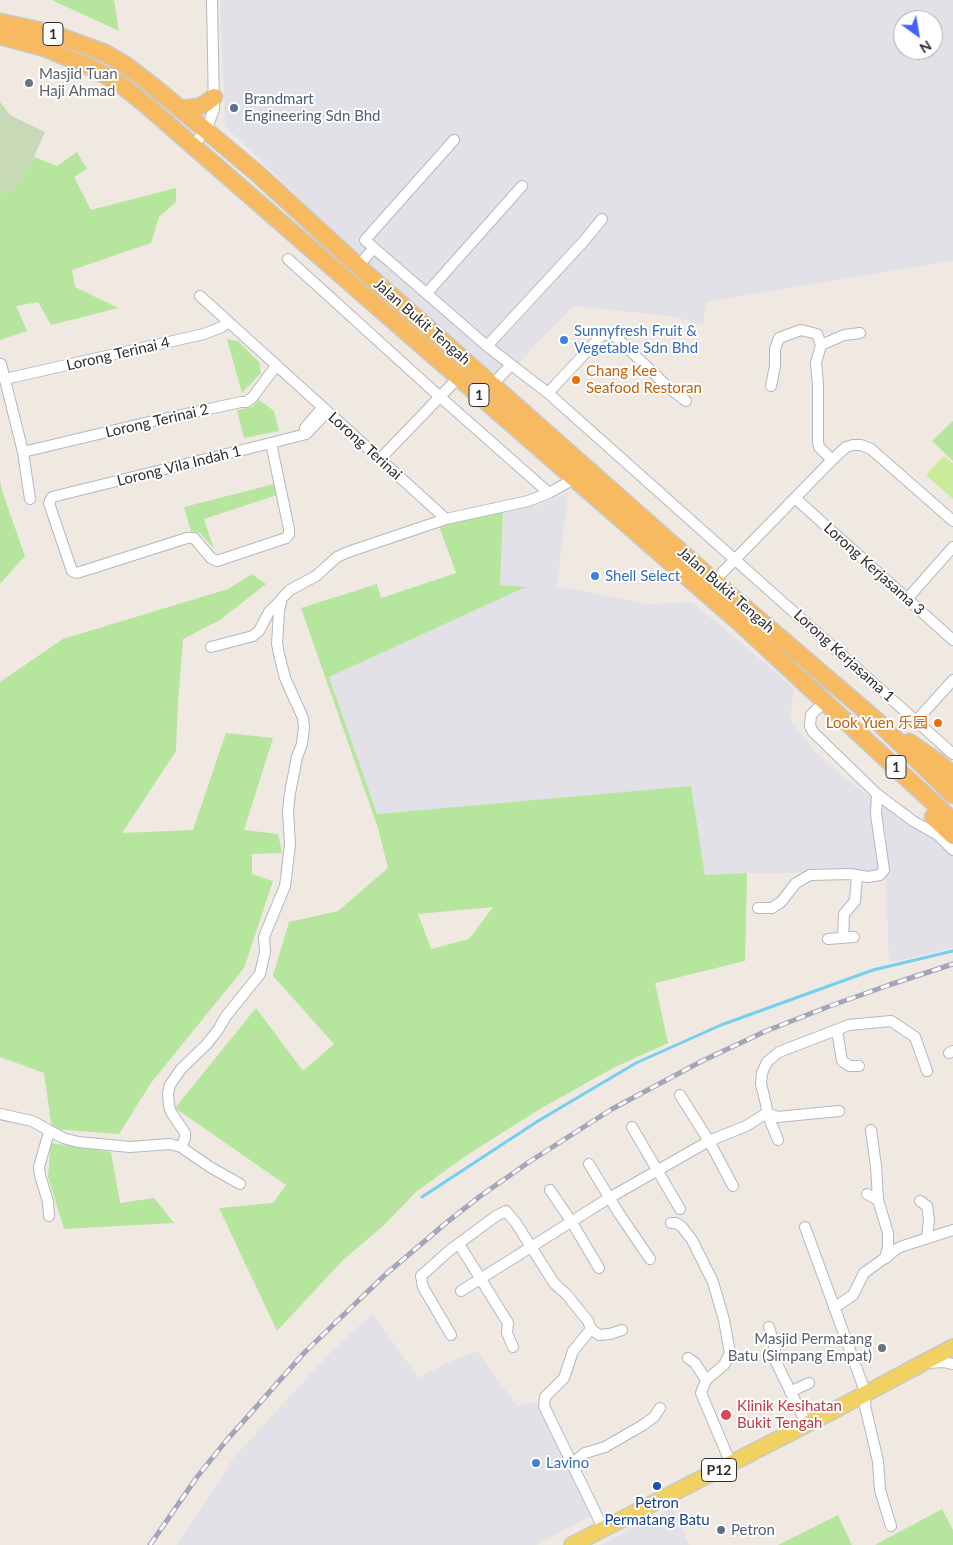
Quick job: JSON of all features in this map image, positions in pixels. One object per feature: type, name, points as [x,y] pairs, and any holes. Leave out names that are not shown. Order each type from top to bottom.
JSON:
[{"type":"highway","name":"Jalan Bukit Tengah","points":[[0,22],[51,33],[105,53],[127,66],[180,108],[258,174],[492,385],[876,720]]},
{"type":"highway","name":"Jalan Bukit Tengah","points":[[0,36],[45,48],[92,68],[112,79],[145,104],[740,623],[839,714]]},
{"type":"highway","points":[[180,108],[198,107],[214,97]]},
{"type":"highway","points":[[839,714],[904,789],[953,836]]},
{"type":"highway","name":"1","points":[[839,714],[953,821]]},
{"type":"highway","points":[[876,720],[938,762],[953,775]]},
{"type":"highway","name":"1","points":[[876,720],[953,796]]},
{"type":"main road","name":"P12","points":[[572,1545],[807,1425],[953,1347]]},
{"type":"street","points":[[193,145],[206,131],[214,109],[212,0]]},
{"type":"street","points":[[358,266],[374,248],[365,240],[454,140]]},
{"type":"street","points":[[427,293],[522,186]]},
{"type":"street","points":[[487,346],[602,219]]},
{"type":"street","name":"Lorong Kerjasama 1","points":[[374,248],[487,346],[548,393],[953,754]]},
{"type":"street","points":[[288,259],[549,493]]},
{"type":"street","name":"Lorong Terinai","points":[[200,296],[446,519]]},
{"type":"street","name":"Lorong Terinai 4","points":[[5,379],[204,334],[222,327],[228,322]]},
{"type":"street","points":[[771,386],[775,366],[775,349],[779,338],[801,330],[817,334],[821,345],[816,363],[818,442],[819,447],[832,460]]},
{"type":"street","points":[[821,345],[844,335],[860,333]]},
{"type":"street","points":[[548,393],[603,334],[616,337],[668,387],[686,401]]},
{"type":"street","points":[[1,364],[23,452],[30,499]]},
{"type":"street","points":[[492,385],[511,365]]},
{"type":"street","name":"Lorong Terinai 2","points":[[23,452],[149,422],[246,402],[252,398],[276,366]]},
{"type":"street","points":[[380,459],[459,377]]},
{"type":"street","name":"Lorong Vila Indah 1","points":[[271,443],[289,534],[286,538],[217,561],[211,558],[194,538],[187,538],[77,573],[72,571],[49,503],[52,497],[306,434],[324,410]]},
{"type":"street","points":[[714,580],[846,448],[861,445],[871,449],[953,521]]},
{"type":"street","points":[[211,647],[253,636],[259,630],[269,612],[290,590],[316,576],[342,554],[446,519],[528,501],[549,493],[574,479]]},
{"type":"street","name":"Lorong Kerjasama 3","points":[[795,498],[953,640]]},
{"type":"street","points":[[907,599],[953,547]]},
{"type":"street","points":[[181,1147],[185,1133],[168,1106],[170,1085],[180,1069],[210,1040],[226,1016],[260,974],[265,952],[264,937],[285,886],[290,845],[288,811],[290,793],[297,757],[302,744],[304,727],[303,718],[284,678],[277,644],[281,600]]},
{"type":"street","points":[[916,720],[953,680]]},
{"type":"street","points":[[825,701],[811,715],[810,726],[813,732],[877,794],[913,821],[938,835],[953,850]]},
{"type":"street","points":[[758,908],[772,908],[780,902],[796,883],[810,875],[856,875],[868,877],[880,875],[884,870],[876,806],[877,794]]},
{"type":"street","points":[[828,939],[849,937],[844,914],[855,901],[856,875]]},
{"type":"street","points":[[778,1140],[767,1113],[761,1084],[766,1062],[779,1052],[849,1025],[891,1021],[915,1037],[927,1070]]},
{"type":"street","points":[[837,1030],[842,1061],[850,1066],[860,1066]]},
{"type":"street","points":[[680,1094],[734,1186]]},
{"type":"street","points":[[767,1113],[777,1117],[838,1110]]},
{"type":"street","points":[[461,1291],[609,1198],[709,1141],[746,1126],[767,1113]]},
{"type":"street","points":[[0,1114],[32,1121],[49,1132],[78,1142],[103,1146],[130,1147],[170,1144],[181,1147],[210,1167],[240,1184]]},
{"type":"street","points":[[632,1126],[656,1171],[680,1209]]},
{"type":"street","points":[[871,1130],[878,1200],[888,1234],[888,1248],[885,1258]]},
{"type":"street","points":[[49,1132],[40,1168],[40,1175],[48,1202],[49,1216]]},
{"type":"street","points":[[589,1164],[609,1198],[650,1259]]},
{"type":"street","points":[[550,1190],[600,1268]]},
{"type":"street","points":[[867,1194],[878,1200]]},
{"type":"street","points":[[920,1201],[926,1206],[929,1220],[927,1238]]},
{"type":"street","points":[[451,1335],[423,1287],[421,1276],[450,1250],[496,1216],[506,1211],[516,1223],[554,1283],[567,1295],[588,1321],[591,1330],[599,1335],[622,1330]]},
{"type":"street","points":[[671,1223],[676,1223],[682,1227],[692,1240],[713,1282],[724,1320],[730,1353],[724,1365],[706,1380],[701,1392],[730,1464]]},
{"type":"street","points":[[805,1228],[866,1394],[865,1406],[878,1461],[880,1490],[891,1526]]},
{"type":"street","points":[[834,1308],[853,1295],[864,1273],[896,1249],[953,1230]]},
{"type":"street","points":[[459,1244],[508,1323],[506,1333],[513,1347]]},
{"type":"street","points":[[769,1327],[775,1349],[776,1362],[807,1425]]},
{"type":"street","points":[[591,1330],[573,1351],[564,1378],[545,1396],[544,1406],[603,1528]]},
{"type":"street","points":[[688,1358],[695,1363],[706,1380]]},
{"type":"street","points":[[925,1363],[953,1364]]},
{"type":"street","points":[[790,1392],[810,1383]]},
{"type":"street","points":[[572,1463],[585,1453],[605,1447],[643,1425],[654,1417],[660,1408]]},
{"type":"shaded area","points":[[220,0],[953,0],[953,261],[706,302],[703,325],[670,316],[573,306],[502,380],[348,246],[225,126]]},
{"type":"shaded area","points":[[568,493],[557,586],[647,604],[692,602],[785,680],[794,689],[790,719],[813,749],[846,780],[932,837],[953,856],[953,948],[889,963],[886,873],[747,873],[705,875],[691,786],[377,814],[329,677],[525,588],[500,585],[503,511],[538,505]]},
{"type":"shaded area","points":[[373,1313],[418,1378],[455,1359],[477,1351],[517,1406],[537,1402],[591,1516],[536,1545],[177,1545],[234,1457],[330,1353]]},
{"type":"shaded area","points":[[673,1507],[689,1545],[600,1545]]},
{"type":"green space","points":[[52,0],[114,0],[119,31],[54,1]]},
{"type":"green space","points":[[0,102],[10,115],[45,132],[34,157],[13,190],[0,194]]},
{"type":"green space","points":[[77,152],[87,169],[74,177],[91,210],[176,188],[176,202],[159,217],[151,243],[72,270],[75,287],[118,308],[51,325],[38,302],[16,306],[27,331],[0,340],[0,194],[13,190],[34,157],[57,166]]},
{"type":"green space","points":[[227,339],[238,341],[259,362],[261,373],[242,393]]},
{"type":"green space","points":[[259,400],[274,411],[279,431],[244,438],[237,410],[252,407]]},
{"type":"green space","points":[[953,421],[953,461],[932,441]]},
{"type":"green space","points":[[944,456],[953,463],[953,499],[926,475]]},
{"type":"green space","points":[[0,480],[2,491],[25,556],[0,584]]},
{"type":"green space","points":[[274,484],[277,495],[204,519],[214,549],[200,533],[191,531],[184,507]]},
{"type":"green space","points":[[503,511],[500,585],[526,587],[329,677],[377,814],[691,786],[705,875],[747,873],[745,961],[655,983],[668,1043],[613,1068],[540,1109],[467,1155],[417,1191],[383,1226],[344,1259],[277,1331],[219,1208],[273,1203],[286,1185],[175,1108],[256,1008],[303,1071],[334,1044],[273,976],[289,922],[338,911],[388,868],[378,828],[301,608],[377,584],[381,598],[456,573],[439,526]],"holes":[[[493,907],[469,939],[431,949],[418,914]]]},
{"type":"green space","points":[[252,574],[266,584],[220,620],[183,639],[176,751],[122,833],[193,830],[226,733],[273,738],[244,830],[278,834],[282,853],[252,854],[252,874],[273,881],[244,968],[151,1083],[119,1134],[52,1129],[44,1073],[0,1057],[0,682],[63,639],[228,589]]},
{"type":"green space","points":[[51,1143],[111,1152],[120,1203],[154,1198],[174,1223],[64,1229],[48,1177]]},
{"type":"green space","points":[[942,1509],[953,1530],[953,1545],[875,1545]]},
{"type":"green space","points":[[838,1515],[852,1545],[778,1545]]},
{"type":"waterway","points":[[422,1197],[538,1121],[636,1063],[721,1025],[873,970],[953,951]]},
{"type":"railway","points":[[150,1545],[197,1477],[226,1441],[304,1353],[386,1274],[479,1197],[529,1162],[612,1109],[702,1061],[766,1031],[830,1006],[953,964]]},
{"type":"place","name":"Masjid Tuan Haji Ahmad","points":[[29,83]]},
{"type":"place","name":"Brandmart Engineering Sdn Bhd","points":[[234,108]]},
{"type":"place","name":"Sunnyfresh Fruit & Vegetable Sdn Bhd","points":[[564,340]]},
{"type":"place","name":"Chang Kee Seafood Restoran","points":[[576,380]]},
{"type":"place","name":"Shell Select","points":[[595,576]]},
{"type":"place","name":"Look Yuen 乐园","points":[[938,723]]},
{"type":"place","name":"Masjid Permatang Batu (Simpang Empat)","points":[[882,1348]]},
{"type":"place","name":"Klinik Kesihatan Bukit Tengah","points":[[726,1415]]},
{"type":"place","name":"Lavino","points":[[536,1463]]},
{"type":"place","name":"Petron Permatang Batu","points":[[657,1486]]},
{"type":"place","name":"Petron","points":[[721,1530]]}]
